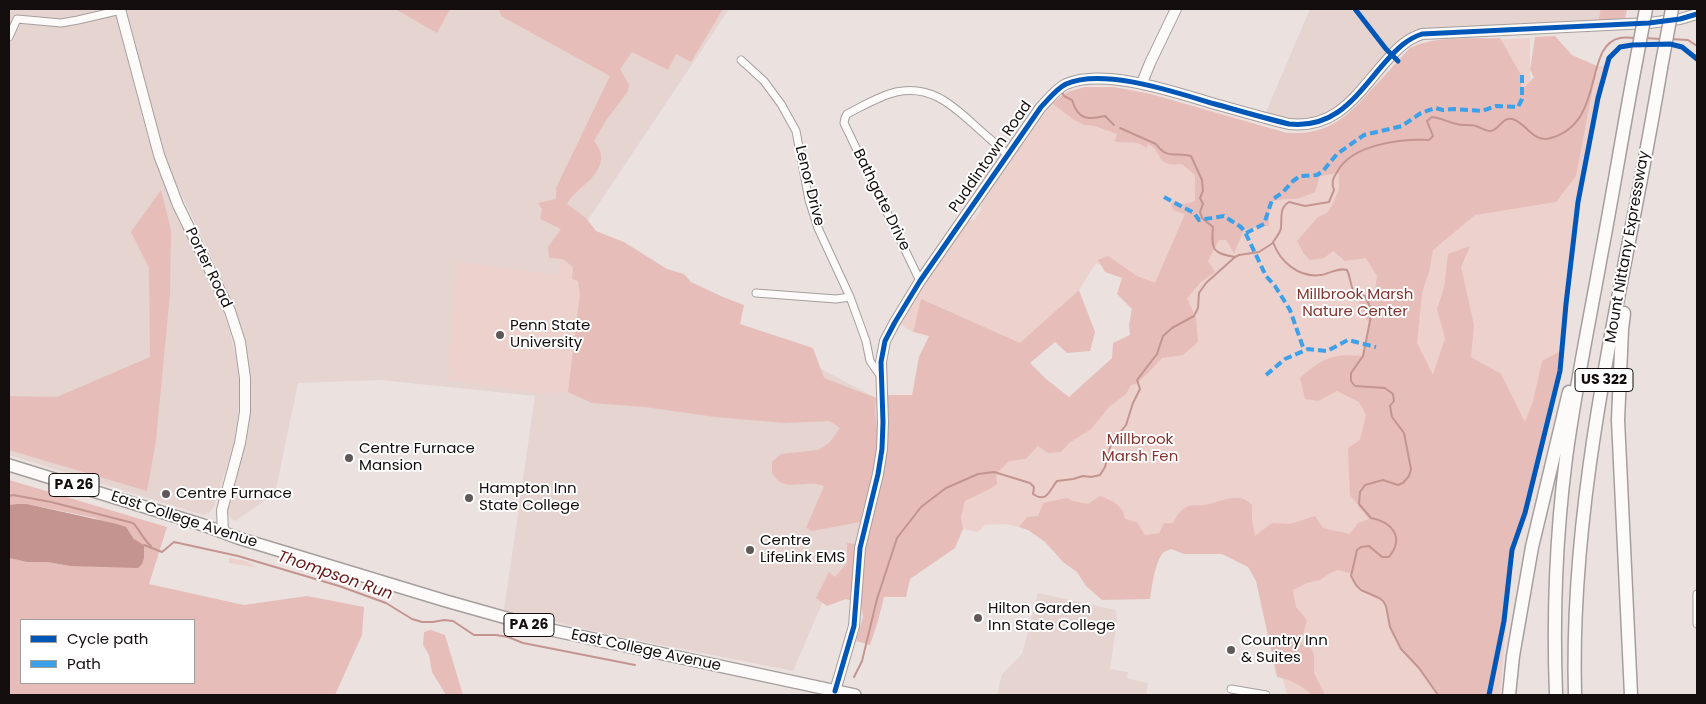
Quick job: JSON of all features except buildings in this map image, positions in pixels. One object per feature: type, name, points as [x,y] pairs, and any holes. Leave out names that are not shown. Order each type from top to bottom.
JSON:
[{"type":"highway","name":"Mount Nittany Expressway","points":[[1556,695],[1556,577],[1563,483],[1579,376],[1646,9]]},
{"type":"highway","name":"Mount Nittany Expressway","points":[[1575,695],[1577,583],[1581,526],[1590,454],[1672,9]]},
{"type":"highway","points":[[1631,695],[1619,451],[1622,329],[1652,147],[1656,94]]},
{"type":"highway","points":[[1510,695],[1513,656],[1532,546],[1574,374],[1594,269],[1609,214]]},
{"type":"main road","name":"East College Avenue","points":[[9,465],[238,538],[542,628],[855,695]]},
{"type":"street","points":[[9,37],[17,20],[61,23],[120,9]]},
{"type":"street","name":"Porter Road","points":[[120,9],[158,156],[178,205],[230,311],[240,342],[245,378],[245,412],[235,465],[222,510],[224,532]]},
{"type":"street","points":[[1142,83],[1176,9]]},
{"type":"street","name":"Puddintown Road","points":[[835,691],[854,626],[860,548],[878,474],[882,449],[881,362],[886,340],[920,281],[1042,107],[1054,93],[1066,84],[1084,80],[1094,79],[1142,83],[1275,120],[1300,125],[1310,124],[1322,122],[1338,113],[1399,48],[1410,39],[1422,34],[1650,23],[1680,19],[1697,14]]},
{"type":"street","name":"Lenor Drive","points":[[741,60],[770,89],[787,113],[796,131],[809,200],[818,228],[850,297],[864,334],[870,361],[882,378]]},
{"type":"street","name":"Bathgate Drive","points":[[920,281],[844,123],[847,114],[895,92],[909,90],[924,91],[950,103],[1008,155]]},
{"type":"street","points":[[756,294],[818,299],[850,297]]},
{"type":"street","points":[[1697,594],[1697,624]]},
{"type":"street","points":[[1231,689],[1266,695]]},
{"type":"shaded area","points":[[9,9],[114,9],[148,138],[158,168],[219,300],[237,361],[240,386],[233,447],[214,506],[209,513],[203,515],[9,455]]},
{"type":"shaded area","name":"Penn State University","points":[[126,9],[729,9],[584,226],[738,325],[880,400],[881,424],[875,468],[866,500],[857,553],[830,585],[793,671],[607,634],[504,610],[535,396],[380,380],[298,383],[274,499],[269,498],[235,521],[232,519],[227,513],[227,506],[249,427],[251,380],[246,342],[228,292],[174,179],[162,145]]},
{"type":"shaded area","points":[[395,9],[450,9],[437,33]]},
{"type":"shaded area","points":[[499,9],[723,9],[691,62],[676,54],[668,70],[632,52],[620,69],[629,85],[628,91],[605,122],[594,141],[601,153],[598,170],[567,204],[586,218],[596,231],[624,242],[667,269],[684,274],[691,282],[744,305],[740,324],[813,348],[824,378],[876,398],[877,451],[860,522],[812,531],[806,528],[824,486],[819,484],[785,484],[779,481],[772,473],[772,462],[781,454],[818,450],[829,443],[840,428],[830,421],[785,423],[715,417],[645,407],[592,403],[568,392],[580,294],[578,281],[572,279],[573,267],[563,259],[549,258],[548,247],[561,229],[540,219],[542,209],[538,203],[556,199],[556,188],[610,76],[501,16]]},
{"type":"shaded area","points":[[1310,9],[1627,9],[1625,21],[1425,31],[1344,104],[1319,119],[1296,121],[1265,114]]},
{"type":"shaded area","points":[[1601,9],[1627,9],[1624,24],[1597,26]]},
{"type":"shaded area","points":[[1555,36],[1572,55],[1597,66],[1576,176],[1556,202],[1475,215],[1433,250],[1429,272],[1422,293],[1417,343],[1433,375],[1445,338],[1437,309],[1444,288],[1448,254],[1470,246],[1461,267],[1474,325],[1471,357],[1501,374],[1525,422],[1533,401],[1542,361],[1562,350],[1548,424],[1525,513],[1512,550],[1504,621],[1489,695],[1438,695],[1419,668],[1401,649],[1390,627],[1386,606],[1383,601],[1356,585],[1350,573],[1338,570],[1320,580],[1307,583],[1293,590],[1296,607],[1307,620],[1301,642],[1304,647],[1311,648],[1314,655],[1314,673],[1325,695],[1312,695],[1296,683],[1277,677],[1256,581],[1248,567],[1222,554],[1184,554],[1171,549],[1164,552],[1158,561],[1150,599],[1102,600],[1086,586],[1077,572],[1063,562],[1045,542],[1028,530],[1019,527],[1027,517],[1038,516],[1043,503],[1067,498],[1088,504],[1100,496],[1117,504],[1122,510],[1125,519],[1137,522],[1145,535],[1159,533],[1164,523],[1173,523],[1179,513],[1187,507],[1235,498],[1241,498],[1252,505],[1255,536],[1272,523],[1290,524],[1315,516],[1323,528],[1350,534],[1358,523],[1369,519],[1350,495],[1348,448],[1360,440],[1366,415],[1359,402],[1337,391],[1318,401],[1305,399],[1300,378],[1314,366],[1328,359],[1352,355],[1362,356],[1369,322],[1362,315],[1358,295],[1374,300],[1377,276],[1366,258],[1345,261],[1333,251],[1324,258],[1310,260],[1304,254],[1297,241],[1318,217],[1327,213],[1331,207],[1339,190],[1339,173],[1320,176],[1315,192],[1297,199],[1272,201],[1269,212],[1269,226],[1244,230],[1234,253],[1226,240],[1219,240],[1208,261],[1215,272],[1201,282],[1187,298],[1196,319],[1198,342],[1183,355],[1162,358],[1138,383],[1131,385],[1126,394],[1109,407],[1091,429],[1069,443],[1061,452],[1048,453],[1038,446],[1026,459],[1009,461],[996,474],[997,484],[965,501],[961,517],[963,529],[955,548],[910,579],[906,597],[884,597],[870,645],[856,641],[863,617],[861,604],[846,599],[827,606],[816,598],[829,572],[835,577],[847,563],[847,543],[863,545],[888,418],[887,395],[912,395],[919,357],[929,336],[913,332],[921,299],[1020,343],[1079,290],[1095,332],[1090,351],[1067,353],[1055,342],[1030,363],[1046,379],[1069,397],[1112,358],[1113,343],[1130,335],[1129,325],[1132,309],[1117,294],[1122,278],[1105,272],[1098,260],[1108,256],[1137,276],[1155,283],[1185,214],[1173,210],[1171,205],[1174,201],[1184,204],[1195,201],[1195,175],[1182,164],[1163,161],[1153,147],[1148,144],[1146,148],[1134,142],[1115,141],[1117,134],[1074,120],[1052,103],[1067,92],[1085,87],[1114,87],[1151,94],[1287,133],[1301,133],[1324,128],[1343,117],[1361,101],[1410,48],[1431,41],[1454,38],[1500,38],[1522,77],[1520,93],[1534,77],[1530,70],[1535,37]]},
{"type":"shaded area","points":[[161,190],[171,230],[170,294],[156,440],[147,491],[9,450],[9,396],[57,397],[150,357],[149,268],[131,232]]},
{"type":"shaded area","points":[[9,480],[167,527],[149,584],[244,605],[307,596],[364,607],[362,635],[335,695],[9,695],[9,558],[27,562],[47,562],[70,566],[142,564],[144,545],[135,540],[131,534],[95,518],[27,504],[9,505]]},
{"type":"shaded area","points":[[27,504],[126,527],[134,539],[144,545],[142,564],[138,568],[70,566],[47,562],[27,562],[9,558],[9,505]]},
{"type":"shaded area","points":[[1038,593],[1116,610],[1117,620],[1110,669],[1128,672],[1127,678],[1148,683],[1146,695],[997,695],[1002,674],[1022,654]]},
{"type":"shaded area","points":[[431,630],[445,635],[463,695],[446,695],[432,672],[429,655],[423,645],[424,632]]},
{"type":"green space","name":"Millbrook Marsh Nature Center","points":[[1530,38],[1530,206],[1591,93],[1597,66],[1607,66],[1583,172],[1562,350],[1542,361],[1533,401],[1526,423],[1524,422],[1500,695],[1287,695],[1241,525],[1164,523],[1159,533],[1145,535],[1137,522],[1043,504],[1038,516],[1027,517],[1019,527],[1005,524],[985,525],[978,532],[963,529],[961,517],[965,501],[996,484],[996,474],[1009,460],[1026,459],[1038,446],[1048,453],[1106,384],[1171,294],[1096,263],[1079,290],[1061,306],[1018,358],[918,311],[913,332],[899,324],[920,288],[964,226],[969,221],[975,219],[981,210],[983,199],[1052,103],[1055,105],[1265,127],[1287,133],[1314,133],[1336,127],[1419,44]]},
{"type":"green space","points":[[560,259],[574,267],[580,294],[568,392],[538,393],[448,380],[456,261],[558,275]]},
{"type":"green space","points":[[229,557],[246,561],[258,568],[229,563]]},
{"type":"waterway","points":[[1438,695],[1419,668],[1401,649],[1390,627],[1386,606],[1383,601],[1361,590],[1351,576],[1357,550],[1361,547],[1369,546],[1382,557],[1389,557],[1396,543],[1396,537],[1390,527],[1371,518],[1359,504],[1360,492],[1365,485],[1383,480],[1398,485],[1403,483],[1409,476],[1411,469],[1404,433],[1392,417],[1390,406],[1394,401],[1393,394],[1385,388],[1355,386],[1351,381],[1351,373],[1363,356],[1372,311],[1365,296],[1355,294],[1347,270],[1340,269],[1324,274],[1305,274],[1285,262],[1273,242],[1281,228],[1282,210],[1289,202],[1305,206],[1329,202],[1334,190],[1334,176],[1344,163],[1365,149],[1378,145],[1391,142],[1429,140],[1433,136],[1427,121],[1432,117],[1459,125],[1474,125],[1490,131],[1507,119],[1511,119],[1520,123],[1536,136],[1545,139],[1568,130],[1580,117],[1587,102],[1601,54],[1609,44],[1620,38],[1636,38]]},
{"type":"waterway","points":[[1645,38],[1661,39]]},
{"type":"waterway","points":[[1670,39],[1688,40],[1697,46]]},
{"type":"waterway","points":[[1061,90],[1064,96],[1072,100],[1077,112],[1084,117],[1105,116],[1114,125]]},
{"type":"waterway","points":[[1120,128],[1156,144],[1160,149],[1169,154],[1191,156],[1202,180],[1203,191],[1200,198],[1203,204],[1200,212],[1202,218],[1213,227],[1213,246],[1218,252],[1235,257]]},
{"type":"waterway","name":"Thompson Run","points":[[854,677],[862,661],[877,599],[897,538],[921,507],[946,488],[978,474],[994,472],[1030,483],[1034,487],[1033,494],[1038,497],[1048,494],[1057,481],[1100,475],[1105,467],[1111,444],[1126,425],[1140,389],[1137,380],[1157,354],[1163,336],[1172,328],[1194,316],[1198,308],[1199,293],[1206,283],[1235,257],[1259,252],[1273,243]]},
{"type":"waterway","points":[[9,496],[13,495],[51,502],[133,523],[151,546]]},
{"type":"waterway","name":"Thompson Run","points":[[144,545],[162,552],[174,542],[238,556],[339,586],[386,603],[412,619],[422,622],[453,621],[474,635],[508,637],[523,643],[635,665]]},
{"type":"marked path","points":[[1246,233],[1264,224],[1272,200],[1293,181],[1300,176],[1317,175],[1323,171],[1337,154],[1364,135],[1402,126],[1421,113],[1435,108],[1482,111],[1496,106],[1518,107],[1522,99],[1522,71]]},
{"type":"marked path","points":[[1164,197],[1194,213],[1199,220],[1224,216],[1241,227],[1266,276],[1275,286],[1290,310],[1304,350]]},
{"type":"marked path","points":[[1266,375],[1285,359],[1308,349],[1327,351],[1348,340],[1376,347]]},
{"type":"cycle path","points":[[1355,9],[1386,49],[1398,61]]},
{"type":"cycle path","points":[[835,691],[854,626],[860,548],[878,474],[882,449],[881,362],[885,341],[920,281],[1041,107],[1059,89],[1066,84],[1082,80],[1100,78],[1120,80],[1161,88],[1289,124],[1306,124],[1321,121],[1346,106],[1399,48],[1407,41],[1422,34],[1649,23],[1680,19],[1697,14]]},
{"type":"cycle path","points":[[1489,695],[1504,621],[1512,550],[1525,513],[1560,371],[1578,202],[1598,98],[1609,58],[1620,47],[1670,44],[1682,47],[1697,59]]},
{"type":"place","name":"Penn State University","points":[[500,335]]},
{"type":"place","name":"Centre Furnace Mansion","points":[[349,458]]},
{"type":"place","name":"Centre Furnace","points":[[166,494]]},
{"type":"place","name":"Hampton Inn State College","points":[[469,498]]},
{"type":"place","name":"Centre LifeLink EMS","points":[[750,550]]},
{"type":"place","name":"Hilton Garden Inn State College","points":[[978,618]]},
{"type":"place","name":"Country Inn & Suites","points":[[1231,650]]},
{"type":"park label","name":"Millbrook Marsh Fen","points":[[1140,448]]}]
